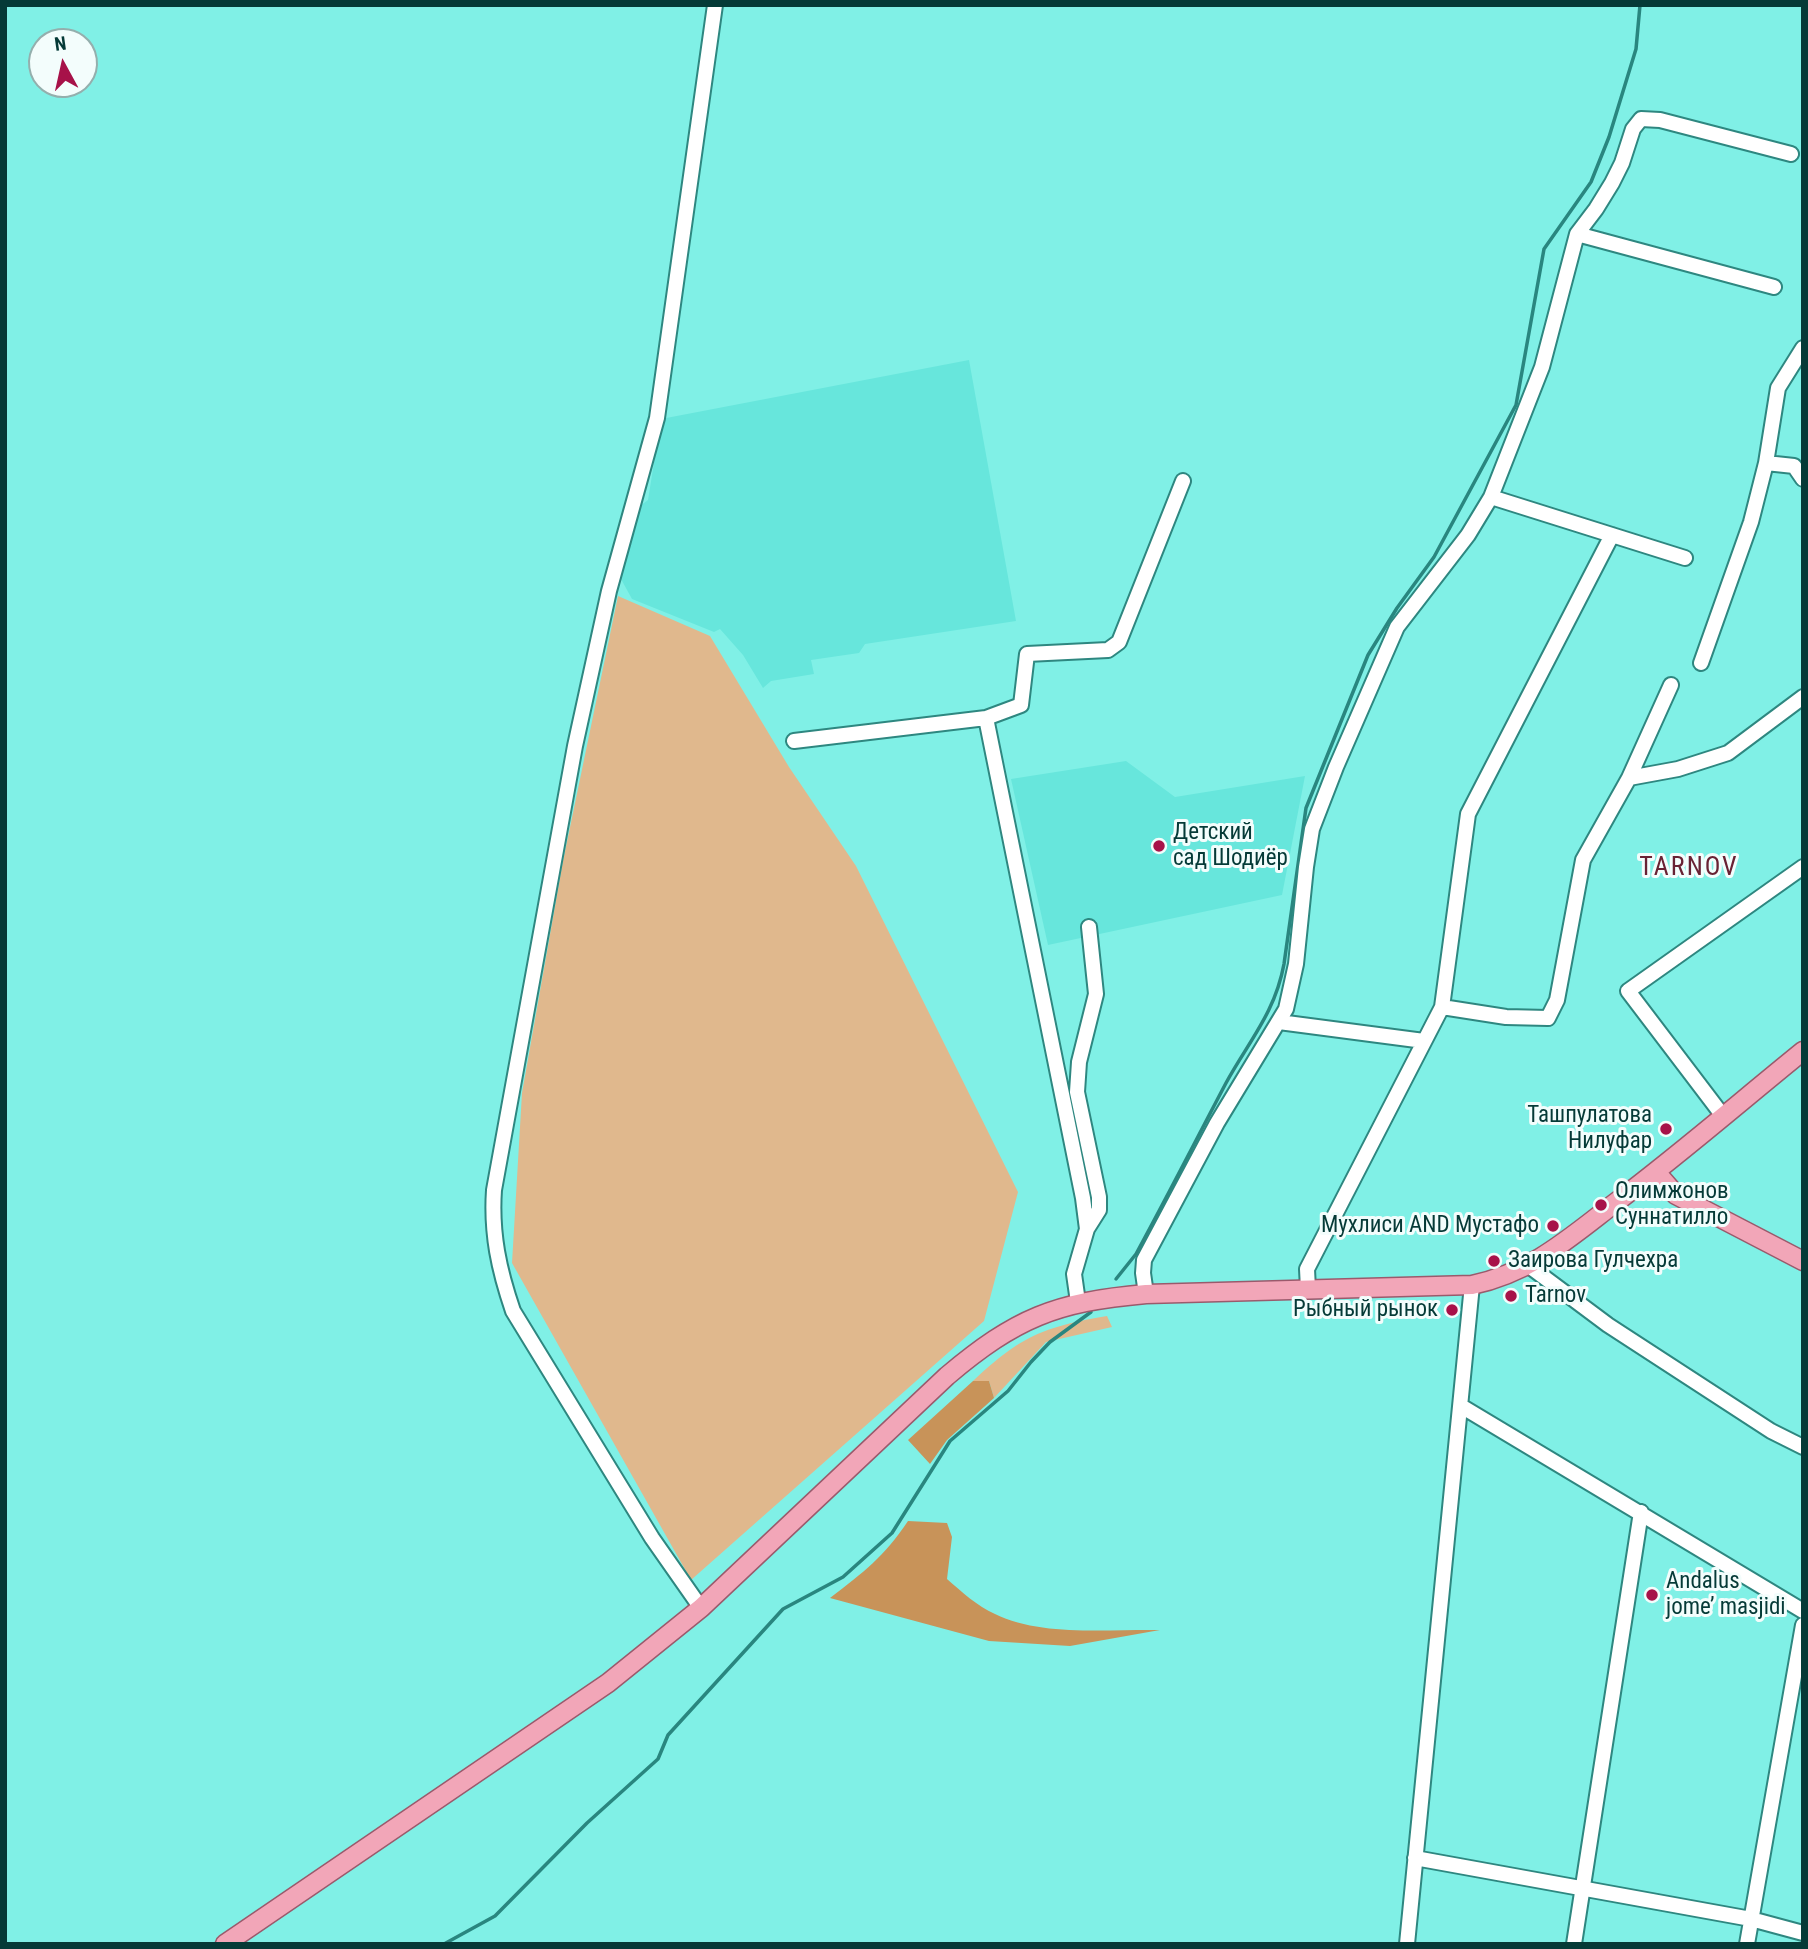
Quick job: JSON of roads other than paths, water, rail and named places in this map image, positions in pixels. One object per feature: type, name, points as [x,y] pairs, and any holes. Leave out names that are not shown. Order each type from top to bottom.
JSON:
[{"type":"main road","points":[[225,1944],[608,1683],[702,1608],[947,1376],[977,1351],[1032,1317],[1078,1302],[1146,1294],[1472,1285],[1501,1278],[1529,1266],[1656,1172],[1803,1051]]},
{"type":"main road","points":[[1656,1172],[1676,1195],[1801,1256]]},
{"type":"street","points":[[702,1608],[652,1538],[513,1311],[502,1278],[492,1221],[494,1190],[575,746],[609,592],[657,418],[715,5]]},
{"type":"street","points":[[1146,1294],[1142,1266],[1144,1260],[1217,1123],[1279,1022],[1290,995],[1312,829],[1336,767],[1397,627],[1468,535],[1491,497],[1542,367],[1577,234],[1612,183],[1633,129],[1642,119],[1660,120],[1791,154]]},
{"type":"street","points":[[1577,234],[1774,287]]},
{"type":"street","points":[[1701,663],[1751,522],[1766,463],[1778,388],[1803,348]]},
{"type":"street","points":[[1766,463],[1794,466],[1803,479]]},
{"type":"street","points":[[794,741],[986,718],[1021,705],[1027,654],[1108,650],[1119,642],[1183,481]]},
{"type":"street","points":[[1491,497],[1685,558]]},
{"type":"street","points":[[1308,1289],[1307,1269],[1442,1007],[1468,814],[1612,535]]},
{"type":"street","points":[[1442,1007],[1506,1017],[1548,1018],[1556,1000],[1583,860],[1629,778],[1671,685]]},
{"type":"street","points":[[1629,778],[1678,769],[1728,753],[1803,697]]},
{"type":"street","points":[[986,718],[1087,1229]]},
{"type":"street","points":[[1723,1116],[1628,991],[1803,867]]},
{"type":"street","points":[[1078,1302],[1074,1274],[1087,1229],[1098,1210],[1099,1197],[1076,1076],[1096,994],[1089,927]]},
{"type":"street","points":[[1279,1022],[1424,1041]]},
{"type":"street","points":[[1529,1266],[1608,1325],[1771,1431],[1803,1447]]},
{"type":"street","points":[[1407,1944],[1472,1285]]},
{"type":"street","points":[[1461,1406],[1803,1611]]},
{"type":"street","points":[[1574,1944],[1641,1512]]},
{"type":"street","points":[[1747,1944],[1803,1625]]},
{"type":"street","points":[[1415,1858],[1751,1919],[1803,1933]]},
{"type":"waterway","points":[[1116,1279],[1136,1254],[1226,1083],[1268,1012],[1284,964],[1306,808],[1368,655],[1397,608],[1434,557],[1516,405],[1544,249],[1591,182],[1609,137],[1636,49],[1640,5]]},
{"type":"waterway","points":[[444,1944],[495,1916],[587,1823],[658,1759],[668,1735],[783,1609],[843,1577],[892,1533],[950,1441],[1008,1391],[1050,1342],[1091,1312]]},
{"type":"place","name":"Детский сад Шодиёр","points":[[1159,846]]},
{"type":"place","name":"Ташпулатова Нилуфар","points":[[1666,1129]]},
{"type":"place","name":"Олимжонов Суннатилло","points":[[1601,1205]]},
{"type":"place","name":"Мухлиси AND Мустафо","points":[[1553,1226]]},
{"type":"place","name":"Заирова Гулчехра","points":[[1494,1261]]},
{"type":"place","name":"Tarnov","points":[[1511,1296]]},
{"type":"place","name":"Рыбный рынок","points":[[1452,1310]]},
{"type":"place","name":"Andalus jome’ masjidi","points":[[1652,1595]]},
{"type":"district","name":"TARNOV","points":[[1689,868]]}]
